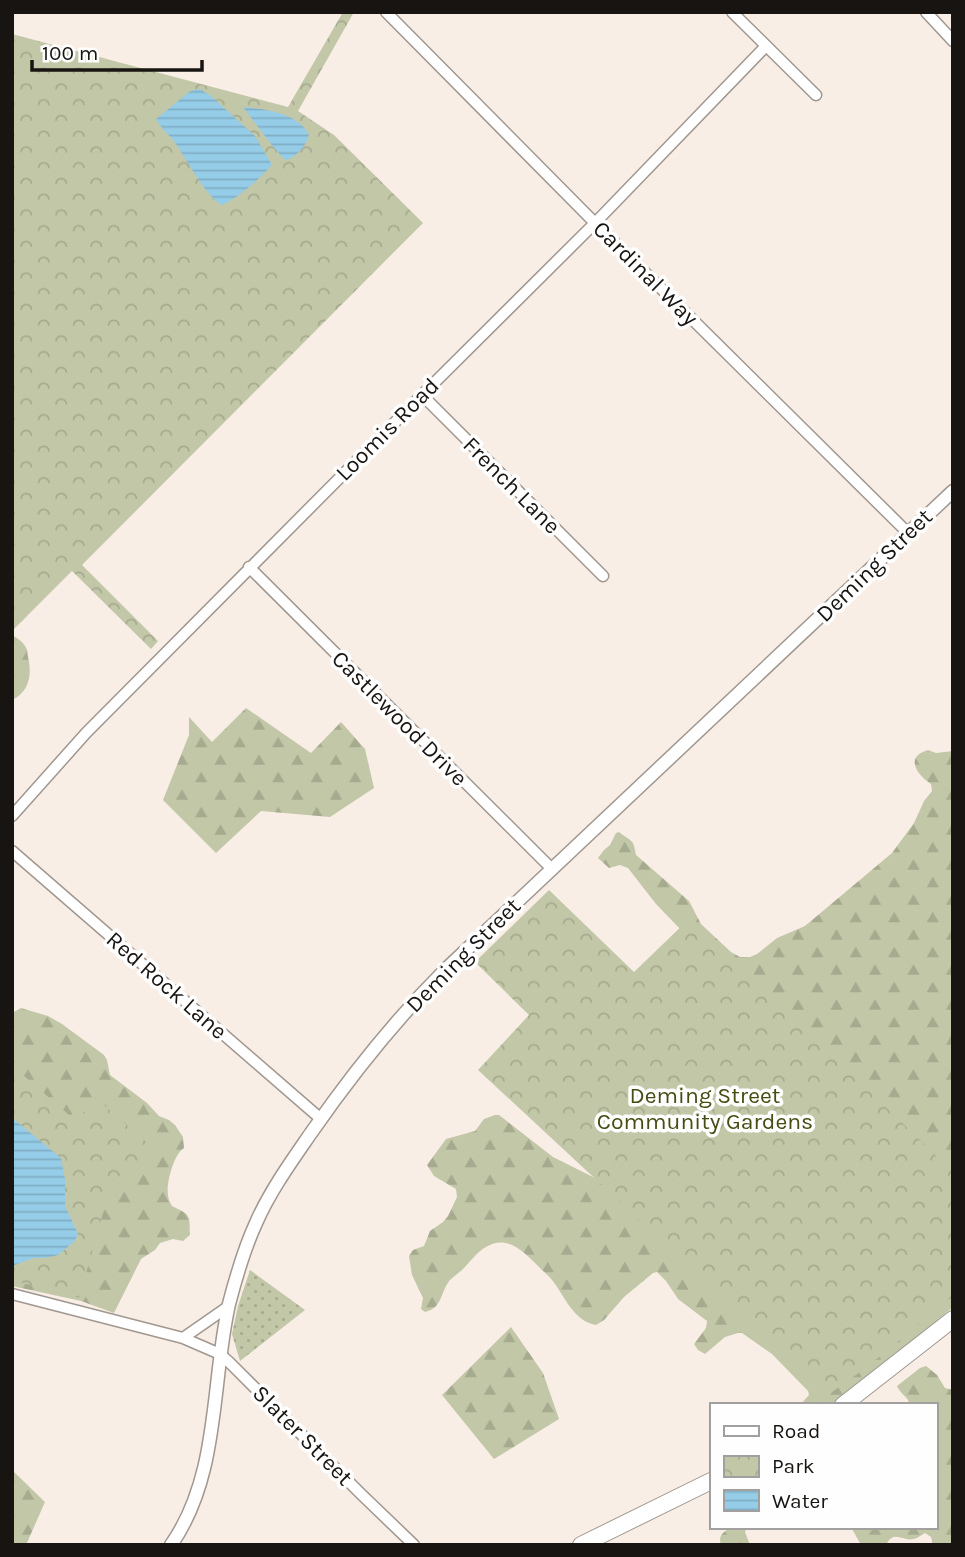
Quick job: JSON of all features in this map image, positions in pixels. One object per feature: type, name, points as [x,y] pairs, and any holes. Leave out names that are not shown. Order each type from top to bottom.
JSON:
[{"type":"main road","points":[[846,1403],[953,1319]]},
{"type":"main road","points":[[582,1545],[710,1481]]},
{"type":"street","name":"Cardinal Way","points":[[386,12],[907,532]]},
{"type":"street","points":[[732,12],[816,95]]},
{"type":"street","points":[[926,12],[953,41]]},
{"type":"street","name":"Loomis Road","points":[[12,816],[86,733],[595,223],[766,46]]},
{"type":"street","name":"French Lane","points":[[422,395],[603,576]]},
{"type":"street","name":"Deming Street","points":[[171,1545],[193,1504],[205,1462],[216,1401],[220,1354],[238,1269],[256,1223],[286,1169],[321,1119],[373,1049],[414,1002],[551,868],[953,491]]},
{"type":"street","name":"Castlewood Drive","points":[[249,567],[551,868]]},
{"type":"street","name":"Red Rock Lane","points":[[12,851],[321,1119]]},
{"type":"street","name":"Slater Street","points":[[12,1294],[183,1338],[220,1354],[414,1545]]},
{"type":"street","points":[[183,1338],[229,1306]]},
{"type":"green space","points":[[343,12],[354,12],[298,111],[334,135],[423,223],[82,565],[158,641],[151,649],[72,571],[12,631],[12,34],[288,107]]},
{"type":"green space","points":[[12,635],[26,648],[30,670],[23,692],[12,700]]},
{"type":"green space","points":[[246,708],[311,753],[341,722],[365,749],[374,788],[330,817],[261,811],[216,853],[163,800],[189,735],[189,717],[212,742]]},
{"type":"green space","points":[[928,750],[936,753],[953,751],[953,1307],[838,1403],[802,1403],[809,1395],[808,1391],[772,1354],[742,1333],[725,1337],[705,1354],[698,1350],[694,1344],[706,1328],[707,1321],[678,1299],[657,1272],[624,1297],[604,1320],[596,1325],[581,1319],[575,1313],[551,1279],[523,1252],[509,1244],[494,1243],[480,1252],[450,1280],[435,1307],[425,1312],[421,1309],[423,1298],[412,1275],[409,1256],[413,1250],[424,1246],[430,1231],[448,1216],[457,1197],[456,1189],[434,1176],[427,1165],[446,1139],[475,1131],[484,1119],[499,1115],[553,1157],[603,1182],[683,932],[656,904],[628,868],[620,865],[609,868],[598,858],[610,845],[616,833],[619,832],[632,841],[636,855],[689,901],[701,924],[731,952],[740,957],[750,957],[777,938],[805,926],[892,853],[914,823],[932,791],[931,784],[921,776],[915,766],[916,757]]},
{"type":"green space","name":"Deming Street Community Gardens","points":[[549,890],[634,972],[690,918],[953,1172],[953,1296],[867,1367],[828,1395],[478,1070],[529,1015],[475,962]]},
{"type":"green space","points":[[21,1008],[48,1016],[104,1055],[110,1075],[147,1103],[159,1116],[175,1125],[183,1137],[184,1148],[177,1156],[172,1169],[168,1195],[172,1206],[188,1216],[190,1235],[183,1241],[173,1239],[160,1243],[155,1250],[141,1259],[114,1313],[81,1301],[12,1286],[12,1013]]},
{"type":"green space","points":[[16,1069],[76,1121],[96,1098],[155,1150],[105,1206],[79,1298],[12,1280],[12,1074]]},
{"type":"green space","points":[[250,1270],[305,1310],[240,1361],[232,1334]]},
{"type":"green space","points":[[511,1327],[543,1373],[559,1419],[494,1459],[442,1395]]},
{"type":"green space","points":[[926,1366],[937,1375],[945,1388],[953,1390],[953,1545],[933,1545],[931,1537],[925,1533],[914,1539],[895,1537],[886,1545],[861,1545],[852,1529],[937,1529],[937,1403],[909,1403],[897,1386]]},
{"type":"green space","points":[[12,1470],[45,1502],[26,1545],[12,1545]]},
{"type":"green space","points":[[746,1529],[750,1545],[721,1545],[721,1535],[725,1531]]},
{"type":"water","points":[[200,89],[255,136],[272,165],[249,187],[222,205],[203,186],[156,119],[189,92]]},
{"type":"water","points":[[243,107],[290,117],[309,135],[306,143],[294,156],[284,159]]},
{"type":"water","points":[[12,1118],[61,1158],[65,1179],[65,1206],[78,1234],[74,1242],[58,1255],[34,1258],[12,1266]]}]
